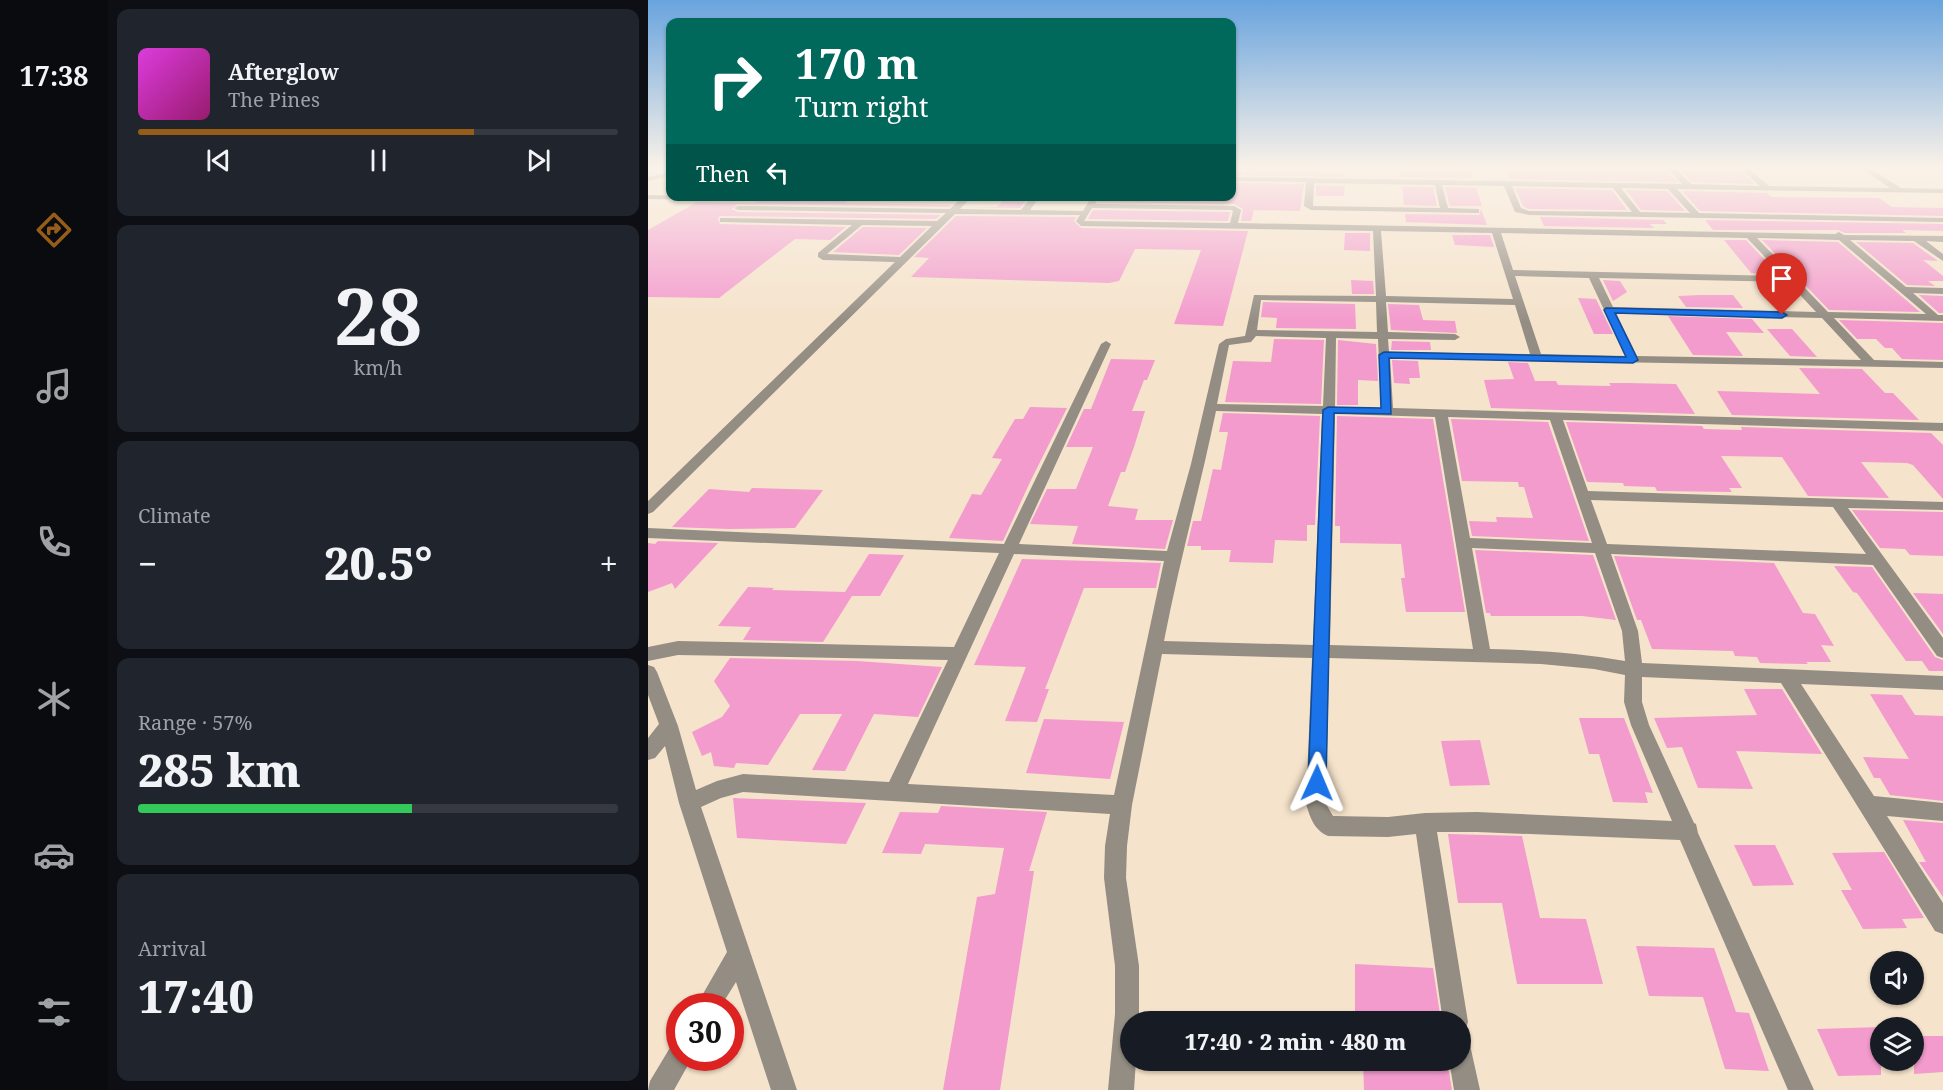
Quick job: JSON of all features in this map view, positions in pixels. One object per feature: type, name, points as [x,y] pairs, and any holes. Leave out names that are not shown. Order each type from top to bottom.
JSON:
[{"type":"street","points":[[723,220],[940,224]]},
{"type":"street","points":[[648,509],[944,220]]},
{"type":"street","points":[[1081,220],[1087,224],[1943,239]]},
{"type":"street","points":[[1233,226],[1235,220]]},
{"type":"street","points":[[1820,220],[1940,320]]},
{"type":"street","points":[[861,222],[821,255],[823,257],[903,260]]},
{"type":"street","points":[[1377,228],[1387,412]]},
{"type":"street","points":[[1496,231],[1537,358]]},
{"type":"street","points":[[1750,236],[1871,364]]},
{"type":"street","points":[[1917,239],[1943,258]]},
{"type":"street","points":[[1509,273],[1791,279]]},
{"type":"street","points":[[1592,274],[1633,360]]},
{"type":"street","points":[[1902,290],[1943,291]]},
{"type":"street","points":[[1121,1090],[1127,1014],[1127,966],[1115,878],[1116,846],[1122,805],[1173,556],[1198,464],[1225,342],[1245,341],[1250,338],[1256,298],[1259,296],[1518,302]]},
{"type":"street","points":[[1609,310],[1940,320]]},
{"type":"street","points":[[1251,333],[1455,337]]},
{"type":"street","points":[[1331,335],[1316,804],[1320,816],[1328,826],[1344,828],[1477,822],[1689,831]]},
{"type":"street","points":[[895,790],[1106,344]]},
{"type":"street","points":[[1384,355],[1943,365]]},
{"type":"street","points":[[1210,407],[1938,427],[1943,437]]},
{"type":"street","points":[[1442,413],[1483,656]]},
{"type":"street","points":[[1556,416],[1630,631],[1634,650],[1634,702],[1640,724],[1801,1090]]},
{"type":"street","points":[[1584,495],[1943,506]]},
{"type":"street","points":[[1837,503],[1943,651]]},
{"type":"street","points":[[648,533],[1173,556]]},
{"type":"street","points":[[1464,543],[1878,560]]},
{"type":"street","points":[[1154,647],[1551,658],[1635,670],[1943,683]]},
{"type":"street","points":[[648,654],[678,648],[959,654]]},
{"type":"street","points":[[648,672],[669,726],[690,803],[784,1090]]},
{"type":"street","points":[[1786,676],[1943,923]]},
{"type":"street","points":[[648,752],[669,726]]},
{"type":"street","points":[[690,803],[717,790],[743,783],[895,790],[1122,805]]},
{"type":"street","points":[[1867,805],[1943,813]]},
{"type":"street","points":[[1425,824],[1454,1011]]},
{"type":"street","points":[[716,993],[739,954]]},
{"type":"street","points":[[659,1090],[670,1071]]},
{"type":"street","points":[[1464,1071],[1467,1090]]},
{"type":"building","points":[[666,220],[719,220],[720,224],[846,227],[830,240],[795,239],[719,298],[648,297],[648,230]]},
{"type":"building","points":[[952,220],[1075,220],[1081,228],[1248,231],[1223,326],[1174,324],[1201,250],[1135,249],[1119,281],[1109,283],[911,277],[929,258],[914,257]]},
{"type":"building","points":[[1149,220],[1228,220],[1228,221]]},
{"type":"building","points":[[1406,220],[1485,220],[1487,225],[1406,222]]},
{"type":"building","points":[[1541,220],[1663,220],[1667,224],[1650,224],[1654,228],[1544,226]]},
{"type":"building","points":[[1705,220],[1943,224],[1943,231],[1902,230],[1906,233],[1845,233],[1838,230],[1713,230]]},
{"type":"building","points":[[863,227],[927,228],[899,255],[833,252]]},
{"type":"building","points":[[1345,233],[1370,233],[1370,251],[1344,250]]},
{"type":"building","points":[[1452,235],[1490,235],[1494,247],[1455,245]]},
{"type":"building","points":[[1724,240],[1746,240],[1778,274],[1751,273]]},
{"type":"building","points":[[1762,240],[1838,242],[1920,312],[1829,310]]},
{"type":"building","points":[[1856,242],[1913,243],[1938,261],[1923,260],[1943,276],[1943,281],[1928,281],[1935,286],[1907,285]]},
{"type":"building","points":[[1351,280],[1373,281],[1374,294],[1352,294]]},
{"type":"building","points":[[1603,280],[1620,281],[1627,292],[1613,301]]},
{"type":"building","points":[[1733,295],[1743,308],[1686,307],[1678,296]]},
{"type":"building","points":[[1919,295],[1943,296],[1943,313],[1939,313]]},
{"type":"building","points":[[1578,298],[1596,299],[1613,334],[1594,334]]},
{"type":"building","points":[[1263,302],[1355,304],[1356,329],[1276,328],[1277,318],[1261,317]]},
{"type":"building","points":[[1388,304],[1419,305],[1423,320],[1455,321],[1457,333],[1391,330]]},
{"type":"building","points":[[1668,316],[1752,319],[1764,333],[1726,332],[1743,356],[1693,355]]},
{"type":"building","points":[[1839,320],[1943,323],[1943,360],[1902,359],[1892,348],[1885,348],[1876,339],[1857,339]]},
{"type":"building","points":[[1767,329],[1792,329],[1817,357],[1790,356]]},
{"type":"building","points":[[1274,339],[1324,340],[1321,404],[1225,402],[1233,361],[1271,362]]},
{"type":"building","points":[[1338,340],[1376,344],[1378,381],[1358,380],[1358,405],[1337,405]]},
{"type":"building","points":[[1392,341],[1430,342],[1431,350],[1391,350]]},
{"type":"building","points":[[1111,359],[1155,360],[1147,380],[1144,380],[1132,411],[1145,411],[1134,447],[1125,472],[1121,472],[1108,506],[1138,509],[1135,520],[1173,520],[1165,549],[1072,544],[1078,526],[1030,524],[1047,489],[1076,489],[1093,447],[1066,447],[1084,409],[1091,409]]},
{"type":"building","points":[[1392,360],[1418,361],[1420,378],[1409,378],[1410,384],[1394,383]]},
{"type":"building","points":[[1508,362],[1528,363],[1535,381],[1556,381],[1558,385],[1676,384],[1695,414],[1491,408],[1484,380],[1514,379]]},
{"type":"building","points":[[1799,368],[1862,369],[1885,393],[1893,393],[1919,420],[1732,415],[1717,391],[1820,394]]},
{"type":"building","points":[[1030,407],[1067,408],[1003,541],[949,538],[972,494],[981,495],[1002,459],[992,458],[1015,419],[1023,419]]},
{"type":"building","points":[[1223,413],[1320,416],[1315,525],[1307,525],[1307,541],[1275,540],[1273,563],[1229,562],[1231,550],[1201,550],[1201,546],[1187,546],[1193,521],[1201,521],[1213,469],[1221,470],[1228,432],[1219,432]]},
{"type":"building","points":[[1337,416],[1433,419],[1465,612],[1406,612],[1401,578],[1405,578],[1401,544],[1340,543],[1340,526],[1335,526]]},
{"type":"building","points":[[1451,419],[1548,422],[1589,541],[1472,536],[1469,521],[1497,522],[1496,517],[1533,518],[1524,487],[1519,487],[1518,482],[1462,481]]},
{"type":"building","points":[[1566,422],[1702,426],[1704,429],[1742,430],[1741,427],[1931,433],[1943,445],[1943,499],[1913,465],[1907,463],[1861,462],[1889,498],[1808,496],[1782,457],[1721,456],[1742,488],[1729,488],[1732,492],[1657,491],[1655,487],[1587,482]]},
{"type":"building","points":[[752,488],[823,490],[795,528],[672,527],[709,489],[749,492]]},
{"type":"building","points":[[1852,510],[1943,512],[1943,556],[1910,555],[1905,549],[1880,548]]},
{"type":"building","points":[[658,541],[718,543],[675,589],[672,583],[648,592],[648,543],[655,544]]},
{"type":"building","points":[[1475,550],[1593,555],[1616,620],[1582,616],[1491,616],[1490,613],[1486,613]]},
{"type":"building","points":[[869,554],[904,555],[880,596],[852,596],[823,642],[743,640],[751,627],[718,626],[748,587],[845,592]]},
{"type":"building","points":[[1614,556],[1774,563],[1803,613],[1815,614],[1834,646],[1821,645],[1831,662],[1760,663],[1757,657],[1735,656],[1733,651],[1652,649],[1641,620],[1637,620]]},
{"type":"building","points":[[1022,559],[1161,563],[1156,588],[1084,588],[1045,689],[1049,689],[1037,722],[1005,721],[1026,667],[974,665]]},
{"type":"building","points":[[1834,566],[1872,567],[1935,657],[1943,660],[1943,671],[1929,671],[1922,661],[1906,661],[1857,593],[1853,592]]},
{"type":"building","points":[[1913,593],[1943,594],[1943,634]]},
{"type":"building","points":[[730,658],[857,661],[942,667],[918,717],[874,714],[845,771],[812,770],[842,714],[800,714],[768,765],[736,763],[734,768],[714,766],[711,752],[702,756],[692,732],[722,717],[730,706],[714,681]]},
{"type":"building","points":[[1744,689],[1782,689],[1822,754],[1736,751],[1753,789],[1698,788],[1682,747],[1667,748],[1654,718],[1757,715]]},
{"type":"building","points":[[1870,694],[1902,695],[1915,715],[1943,716],[1943,801],[1890,795],[1880,778],[1874,778],[1863,757],[1909,759]]},
{"type":"building","points":[[1579,718],[1624,718],[1653,793],[1645,792],[1648,803],[1613,802],[1599,754],[1589,754]]},
{"type":"building","points":[[1044,719],[1124,722],[1110,779],[1026,773]]},
{"type":"building","points":[[1480,740],[1490,785],[1450,786],[1441,741]]},
{"type":"building","points":[[733,798],[866,803],[846,844],[737,838]]},
{"type":"building","points":[[941,806],[1047,812],[1029,871],[1034,871],[1000,1090],[943,1090],[977,897],[995,894],[1004,848],[925,844],[921,854],[882,853],[900,812],[938,813]]},
{"type":"building","points":[[1903,820],[1943,823],[1943,897],[1919,862],[1926,862]]},
{"type":"building","points":[[1448,834],[1522,836],[1540,918],[1586,919],[1603,984],[1517,984],[1502,903],[1458,903]]},
{"type":"building","points":[[1734,845],[1775,845],[1794,885],[1753,886]]},
{"type":"building","points":[[1884,852],[1924,918],[1902,919],[1907,928],[1863,929],[1841,890],[1852,890],[1832,853]]},
{"type":"building","points":[[1636,946],[1714,948],[1736,1012],[1749,1013],[1769,1071],[1725,1069],[1703,997],[1649,996]]},
{"type":"building","points":[[1355,964],[1433,968],[1439,1011],[1355,1011]]},
{"type":"building","points":[[1870,1027],[1870,1071],[1881,1071],[1881,1075],[1838,1076],[1817,1029]]},
{"type":"building","points":[[1924,1036],[1943,1036],[1943,1072],[1914,1074],[1914,1071],[1924,1071]]},
{"type":"building","points":[[1363,1071],[1449,1071],[1452,1090],[1364,1090]]},
{"type":"route","points":[[1317,783],[1328,410],[1387,412],[1384,355],[1633,360],[1609,310],[1782,315]]}]
